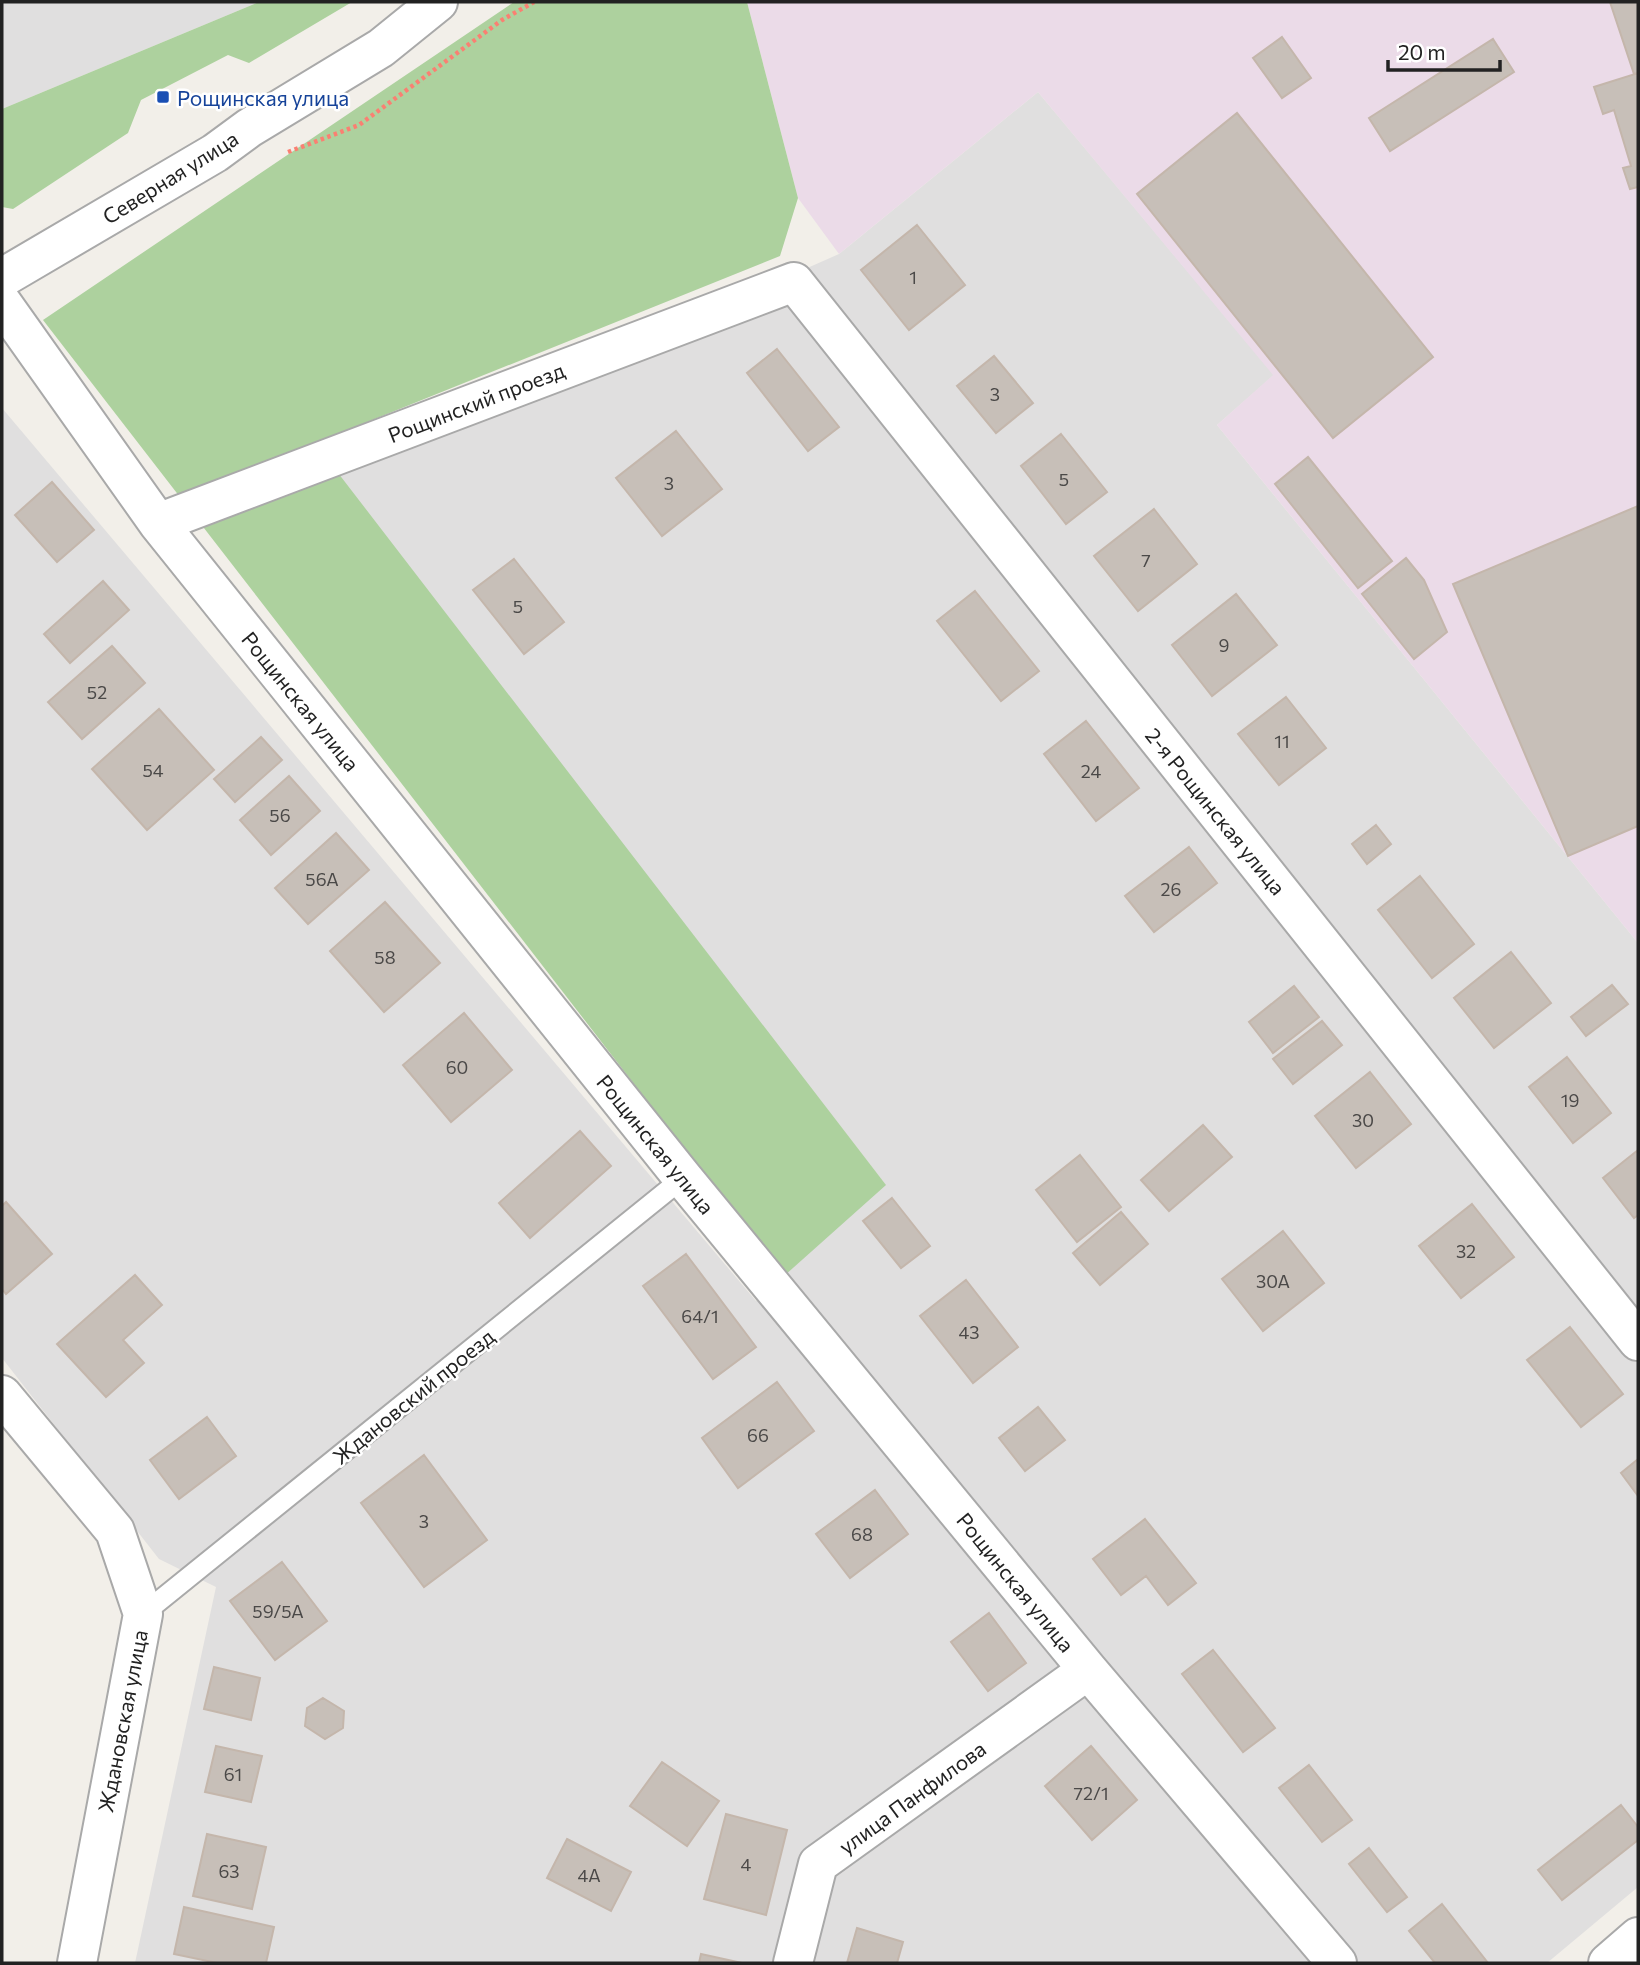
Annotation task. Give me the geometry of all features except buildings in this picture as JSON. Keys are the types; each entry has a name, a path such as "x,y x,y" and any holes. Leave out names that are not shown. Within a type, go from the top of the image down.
{"street":[{"name":"Северная улица","path":"2,278 215,153 249,128 362,61 438,2"},
{"name":"Рощинский проезд","path":"158,523 794,282"},
{"name":"2-я Рощинская улица","path":"794,282 1638,1341"},
{"name":"Рощинская улица","path":"2,303 158,523 682,1178 1088,1670 1337,1963"},
{"name":"Ждановская улица","path":"2,1395 115,1531 143,1614 77,1963"},
{"name":"улица Панфилова","path":"793,1963 818,1864 1088,1670"},
{"path":"1608,1963 1638,1937"}],"lane":[{"name":"Ждановский проезд","path":"143,1614 682,1178"}],"shaded area":[{"path":"2,2 259,2 2,109"},
{"path":"747,2 1638,2 1638,943 1217,425 1273,375 1038,92 839,254 798,198"},
{"path":"1038,92 1274,375 1217,425 1638,943 1638,1887 1547,1963 135,1963 216,1587 159,1559 2,1358 2,408 756,1301 885,1184 338,476 839,254"}],"green space":[{"path":"259,2 352,2 249,63 228,55 141,100 128,133 13,209 2,207 2,109"},
{"path":"514,2 747,2 798,198 780,256 315,443 886,1185 756,1301 781,1274 43,320"}],"place":[{"name":"Рощинская улица","path":"163,97"}]}
